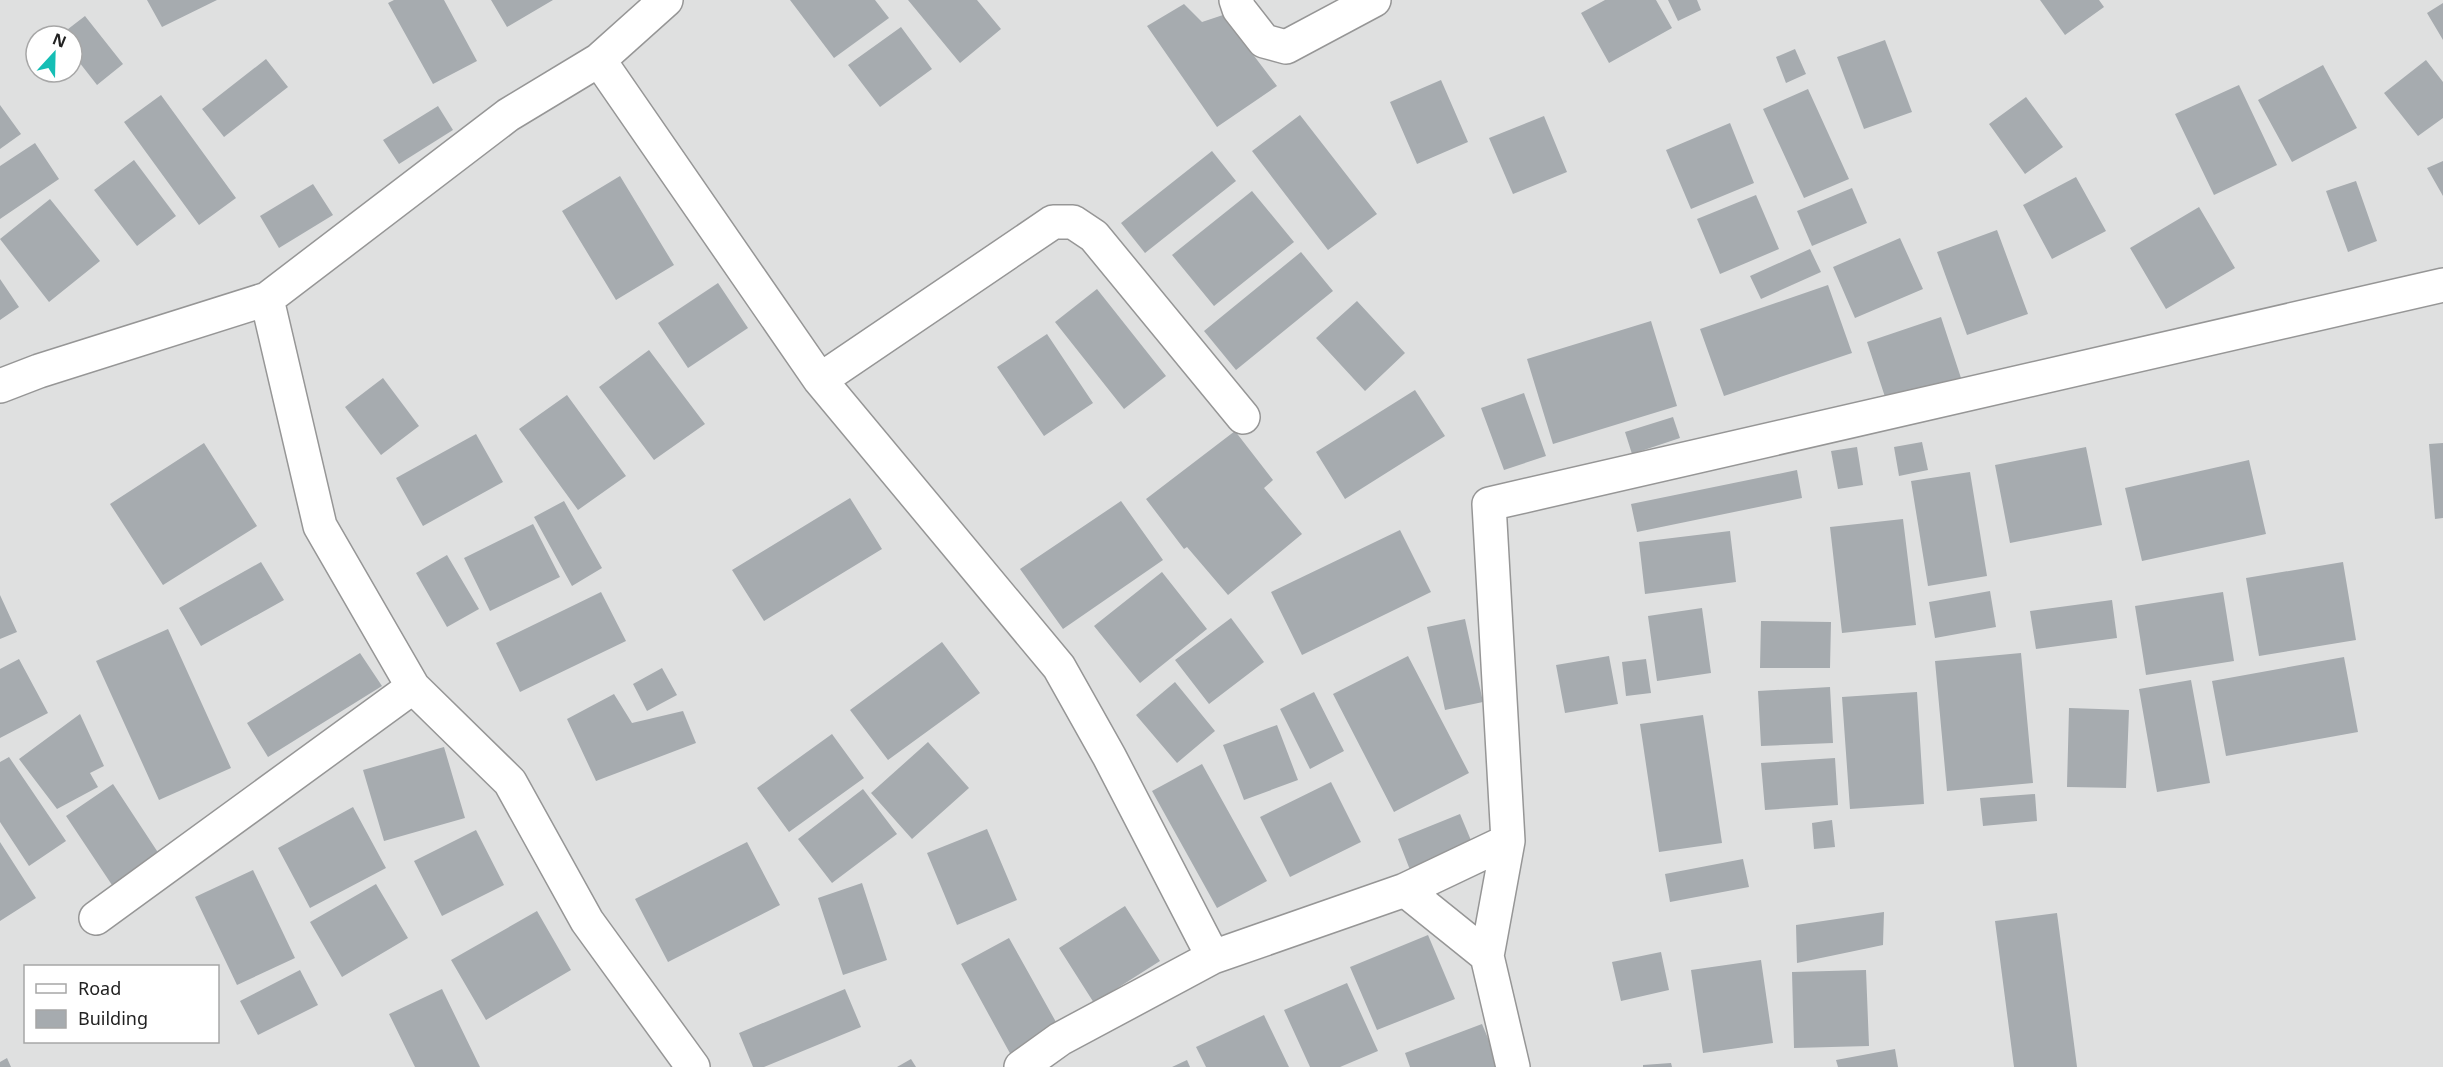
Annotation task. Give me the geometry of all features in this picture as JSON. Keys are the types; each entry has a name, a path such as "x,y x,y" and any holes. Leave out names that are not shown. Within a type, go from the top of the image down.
{"street":[{"path":"0,386 39,371 267,299 508,115 599,60 666,0"},
{"path":"1236,0 1239,9 1264,41 1286,47 1374,0"},
{"path":"599,60 820,380 1059,667 1109,756 1213,957"},
{"path":"820,380 1053,222 1073,222 1094,236 1243,417"},
{"path":"1513,1067 1487,956 1508,841 1489,504 2443,285"},
{"path":"267,299 320,526 413,687 510,782 587,921 689,1066"},
{"path":"96,918 413,687"},
{"path":"1021,1067 1060,1039 1213,957 1405,890 1508,841"},
{"path":"1405,890 1487,956"}],"shaded area":[{"path":"0,0 2443,0 2443,1067 0,1067"}],"building":[{"path":"147,0 217,0 162,27"},
{"path":"394,0 444,0 477,61 433,84 388,3"},
{"path":"491,0 553,0 507,27"},
{"path":"790,0 875,0 889,18 834,58"},
{"path":"908,0 977,0 1001,29 960,63"},
{"path":"1605,0 1656,0 1672,28 1609,63 1581,13"},
{"path":"1668,0 1697,0 1701,10 1678,21"},
{"path":"2040,0 2099,0 2104,7 2065,35"},
{"path":"2443,3 2443,40 2427,13"},
{"path":"1184,4 1202,22 1223,15 1277,86 1217,127 1147,26"},
{"path":"85,16 123,64 97,85 84,68 84,24 75,24"},
{"path":"901,27 932,69 880,107 848,65"},
{"path":"1885,40 1912,112 1864,129 1837,57"},
{"path":"1795,49 1806,74 1786,83 1776,57"},
{"path":"266,59 288,87 224,137 202,109"},
{"path":"2426,60 2443,82 2443,118 2418,136 2384,93"},
{"path":"2323,65 2357,128 2292,162 2258,100"},
{"path":"1441,80 1468,142 1417,164 1390,102"},
{"path":"2239,85 2277,165 2214,195 2175,114"},
{"path":"1808,89 1849,179 1804,198 1763,109"},
{"path":"161,95 236,198 199,225 124,122"},
{"path":"2026,97 2063,147 2025,174 1989,124"},
{"path":"0,105 21,134 0,149"},
{"path":"438,106 453,130 399,164 383,140"},
{"path":"1300,115 1377,214 1328,250 1252,151"},
{"path":"1544,116 1567,172 1513,194 1489,138"},
{"path":"1730,123 1754,183 1691,209 1666,150"},
{"path":"35,143 59,179 0,219 0,166"},
{"path":"1212,151 1236,181 1145,253 1121,223"},
{"path":"134,160 176,216 137,246 94,190"},
{"path":"2443,161 2443,196 2427,168"},
{"path":"620,176 674,265 616,300 562,211"},
{"path":"2076,177 2106,231 2052,259 2023,205"},
{"path":"2356,181 2377,241 2348,252 2326,191"},
{"path":"313,184 333,215 279,248 260,216"},
{"path":"1852,188 1867,223 1812,246 1797,211"},
{"path":"1252,191 1294,242 1214,306 1172,255"},
{"path":"1756,195 1779,249 1720,274 1697,219"},
{"path":"50,199 100,261 49,302 0,239"},
{"path":"2199,207 2235,268 2166,309 2130,248"},
{"path":"1997,230 2028,314 1967,335 1937,252"},
{"path":"1900,238 1923,289 1855,318 1833,267"},
{"path":"1810,249 1821,272 1761,299 1750,276"},
{"path":"1301,252 1333,291 1236,370 1204,331"},
{"path":"0,279 19,307 0,320"},
{"path":"718,283 748,328 688,368 658,323"},
{"path":"1828,285 1852,353 1724,396 1700,329"},
{"path":"1097,289 1166,376 1124,409 1055,322"},
{"path":"1357,301 1405,353 1365,391 1316,338"},
{"path":"1941,317 1961,378 1887,403 1867,342"},
{"path":"1651,321 1677,406 1553,444 1527,359"},
{"path":"1047,334 1093,403 1044,436 997,367"},
{"path":"649,350 705,424 654,460 599,387"},
{"path":"383,378 419,426 381,455 345,407"},
{"path":"1415,390 1445,436 1345,499 1316,452"},
{"path":"1524,393 1546,456 1504,470 1481,408"},
{"path":"567,395 626,476 578,510 519,429"},
{"path":"1673,417 1680,438 1632,454 1625,432"},
{"path":"1235,431 1273,480 1264,488 1302,534 1228,595 1187,547 1184,549 1146,499"},
{"path":"476,434 503,482 423,526 396,478"},
{"path":"1922,442 1928,470 1899,476 1894,447"},
{"path":"204,443 257,526 163,585 110,504"},
{"path":"2443,443 2443,518 2435,519 2429,444"},
{"path":"1857,447 1863,485 1838,489 1831,451"},
{"path":"2086,447 2102,525 2010,543 1995,465"},
{"path":"2249,460 2266,534 2142,561 2125,488"},
{"path":"1797,470 1802,498 1637,532 1631,504"},
{"path":"1970,472 1987,576 1928,586 1911,481"},
{"path":"850,498 882,549 764,621 732,570"},
{"path":"564,501 602,568 572,586 534,517"},
{"path":"1121,501 1163,560 1063,629 1020,569"},
{"path":"1903,519 1916,625 1842,633 1830,527"},
{"path":"533,524 560,577 490,611 464,558"},
{"path":"1400,530 1431,592 1302,655 1271,592"},
{"path":"1730,531 1736,582 1645,594 1639,542"},
{"path":"447,555 479,609 447,627 416,573"},
{"path":"261,562 284,600 201,646 179,608"},
{"path":"2343,562 2356,640 2259,656 2246,578"},
{"path":"1162,572 1207,629 1140,683 1094,626"},
{"path":"1990,591 1996,627 1935,638 1929,602"},
{"path":"601,592 626,641 520,692 496,643"},
{"path":"2223,592 2234,661 2146,675 2135,606"},
{"path":"0,595 17,632 0,639"},
{"path":"2112,600 2117,638 2036,649 2030,611"},
{"path":"1702,608 1711,673 1657,681 1648,616"},
{"path":"1231,618 1264,662 1209,704 1175,660"},
{"path":"1465,619 1483,702 1445,710 1427,627"},
{"path":"1761,621 1831,622 1830,668 1760,668"},
{"path":"168,629 231,768 159,800 96,661"},
{"path":"942,642 980,693 888,760 850,710"},
{"path":"360,653 382,686 268,757 247,723"},
{"path":"2021,653 2033,783 1947,791 1935,661"},
{"path":"1408,656 1469,773 1394,812 1333,694"},
{"path":"1609,656 1618,704 1565,713 1556,665"},
{"path":"2344,657 2358,732 2226,756 2212,681"},
{"path":"19,659 48,713 0,738 0,669"},
{"path":"1646,659 1651,693 1626,696 1622,662"},
{"path":"662,668 677,695 647,711 633,684"},
{"path":"2191,680 2210,783 2157,792 2139,689"},
{"path":"1175,682 1215,731 1177,763 1136,715"},
{"path":"1830,687 1833,743 1761,746 1758,691"},
{"path":"1314,692 1344,751 1310,769 1280,709"},
{"path":"1917,692 1924,804 1850,809 1842,697"},
{"path":"614,694 632,723 683,711 696,743 596,781 567,719"},
{"path":"2069,708 2129,710 2126,788 2067,787"},
{"path":"80,714 104,766 90,773 98,787 57,809 19,759"},
{"path":"1703,715 1722,843 1659,852 1640,724"},
{"path":"1277,725 1298,780 1244,800 1223,745"},
{"path":"832,734 864,778 789,832 757,788"},
{"path":"928,742 969,788 912,839 871,793"},
{"path":"444,747 465,818 384,841 363,770"},
{"path":"9,757 66,841 29,866 0,822 0,762"},
{"path":"1835,758 1838,805 1765,810 1761,763"},
{"path":"1202,764 1267,881 1217,908 1152,791"},
{"path":"1331,782 1361,842 1290,877 1260,817"},
{"path":"113,784 159,854 112,885 66,816"},
{"path":"863,789 897,834 832,883 798,839"},
{"path":"2035,794 2037,821 1983,826 1980,798"},
{"path":"353,807 386,868 310,908 278,848"},
{"path":"1460,814 1475,850 1412,875 1398,839"},
{"path":"1832,820 1835,847 1814,849 1812,823"},
{"path":"987,829 1017,900 957,925 927,853"},
{"path":"476,830 504,885 442,916 414,861"},
{"path":"0,842 36,898 0,921"},
{"path":"747,842 780,905 668,962 635,899"},
{"path":"1743,859 1749,887 1670,902 1665,874"},
{"path":"253,870 295,958 237,985 195,897"},
{"path":"862,883 887,960 843,975 818,898"},
{"path":"376,884 408,938 342,977 310,922"},
{"path":"1125,906 1160,961 1094,1003 1059,948"},
{"path":"537,911 571,970 486,1020 451,960"},
{"path":"1884,912 1883,945 1797,963 1796,925"},
{"path":"2057,913 2077,1067 2014,1067 1995,921"},
{"path":"1428,935 1455,999 1377,1030 1350,967"},
{"path":"1009,938 1061,1031 1012,1057 961,964"},
{"path":"1661,952 1669,990 1621,1001 1612,962"},
{"path":"1761,960 1773,1043 1703,1053 1691,970"},
{"path":"300,970 318,1005 258,1035 240,1001"},
{"path":"1866,970 1869,1046 1794,1048 1792,972"},
{"path":"1347,983 1378,1051 1340,1067 1310,1067 1284,1010"},
{"path":"442,989 480,1067 415,1067 389,1014"},
{"path":"845,989 861,1027 764,1067 753,1067 739,1033"},
{"path":"1264,1015 1289,1067 1206,1067 1196,1047"},
{"path":"1482,1024 1500,1067 1410,1067 1405,1053"},
{"path":"1895,1049 1898,1067 1838,1067 1836,1060"},
{"path":"7,1058 11,1067 0,1067 0,1062"},
{"path":"911,1059 916,1067 897,1067"},
{"path":"1187,1060 1190,1067 1172,1067"},
{"path":"1671,1063 1672,1067 1643,1067 1643,1065"}]}
